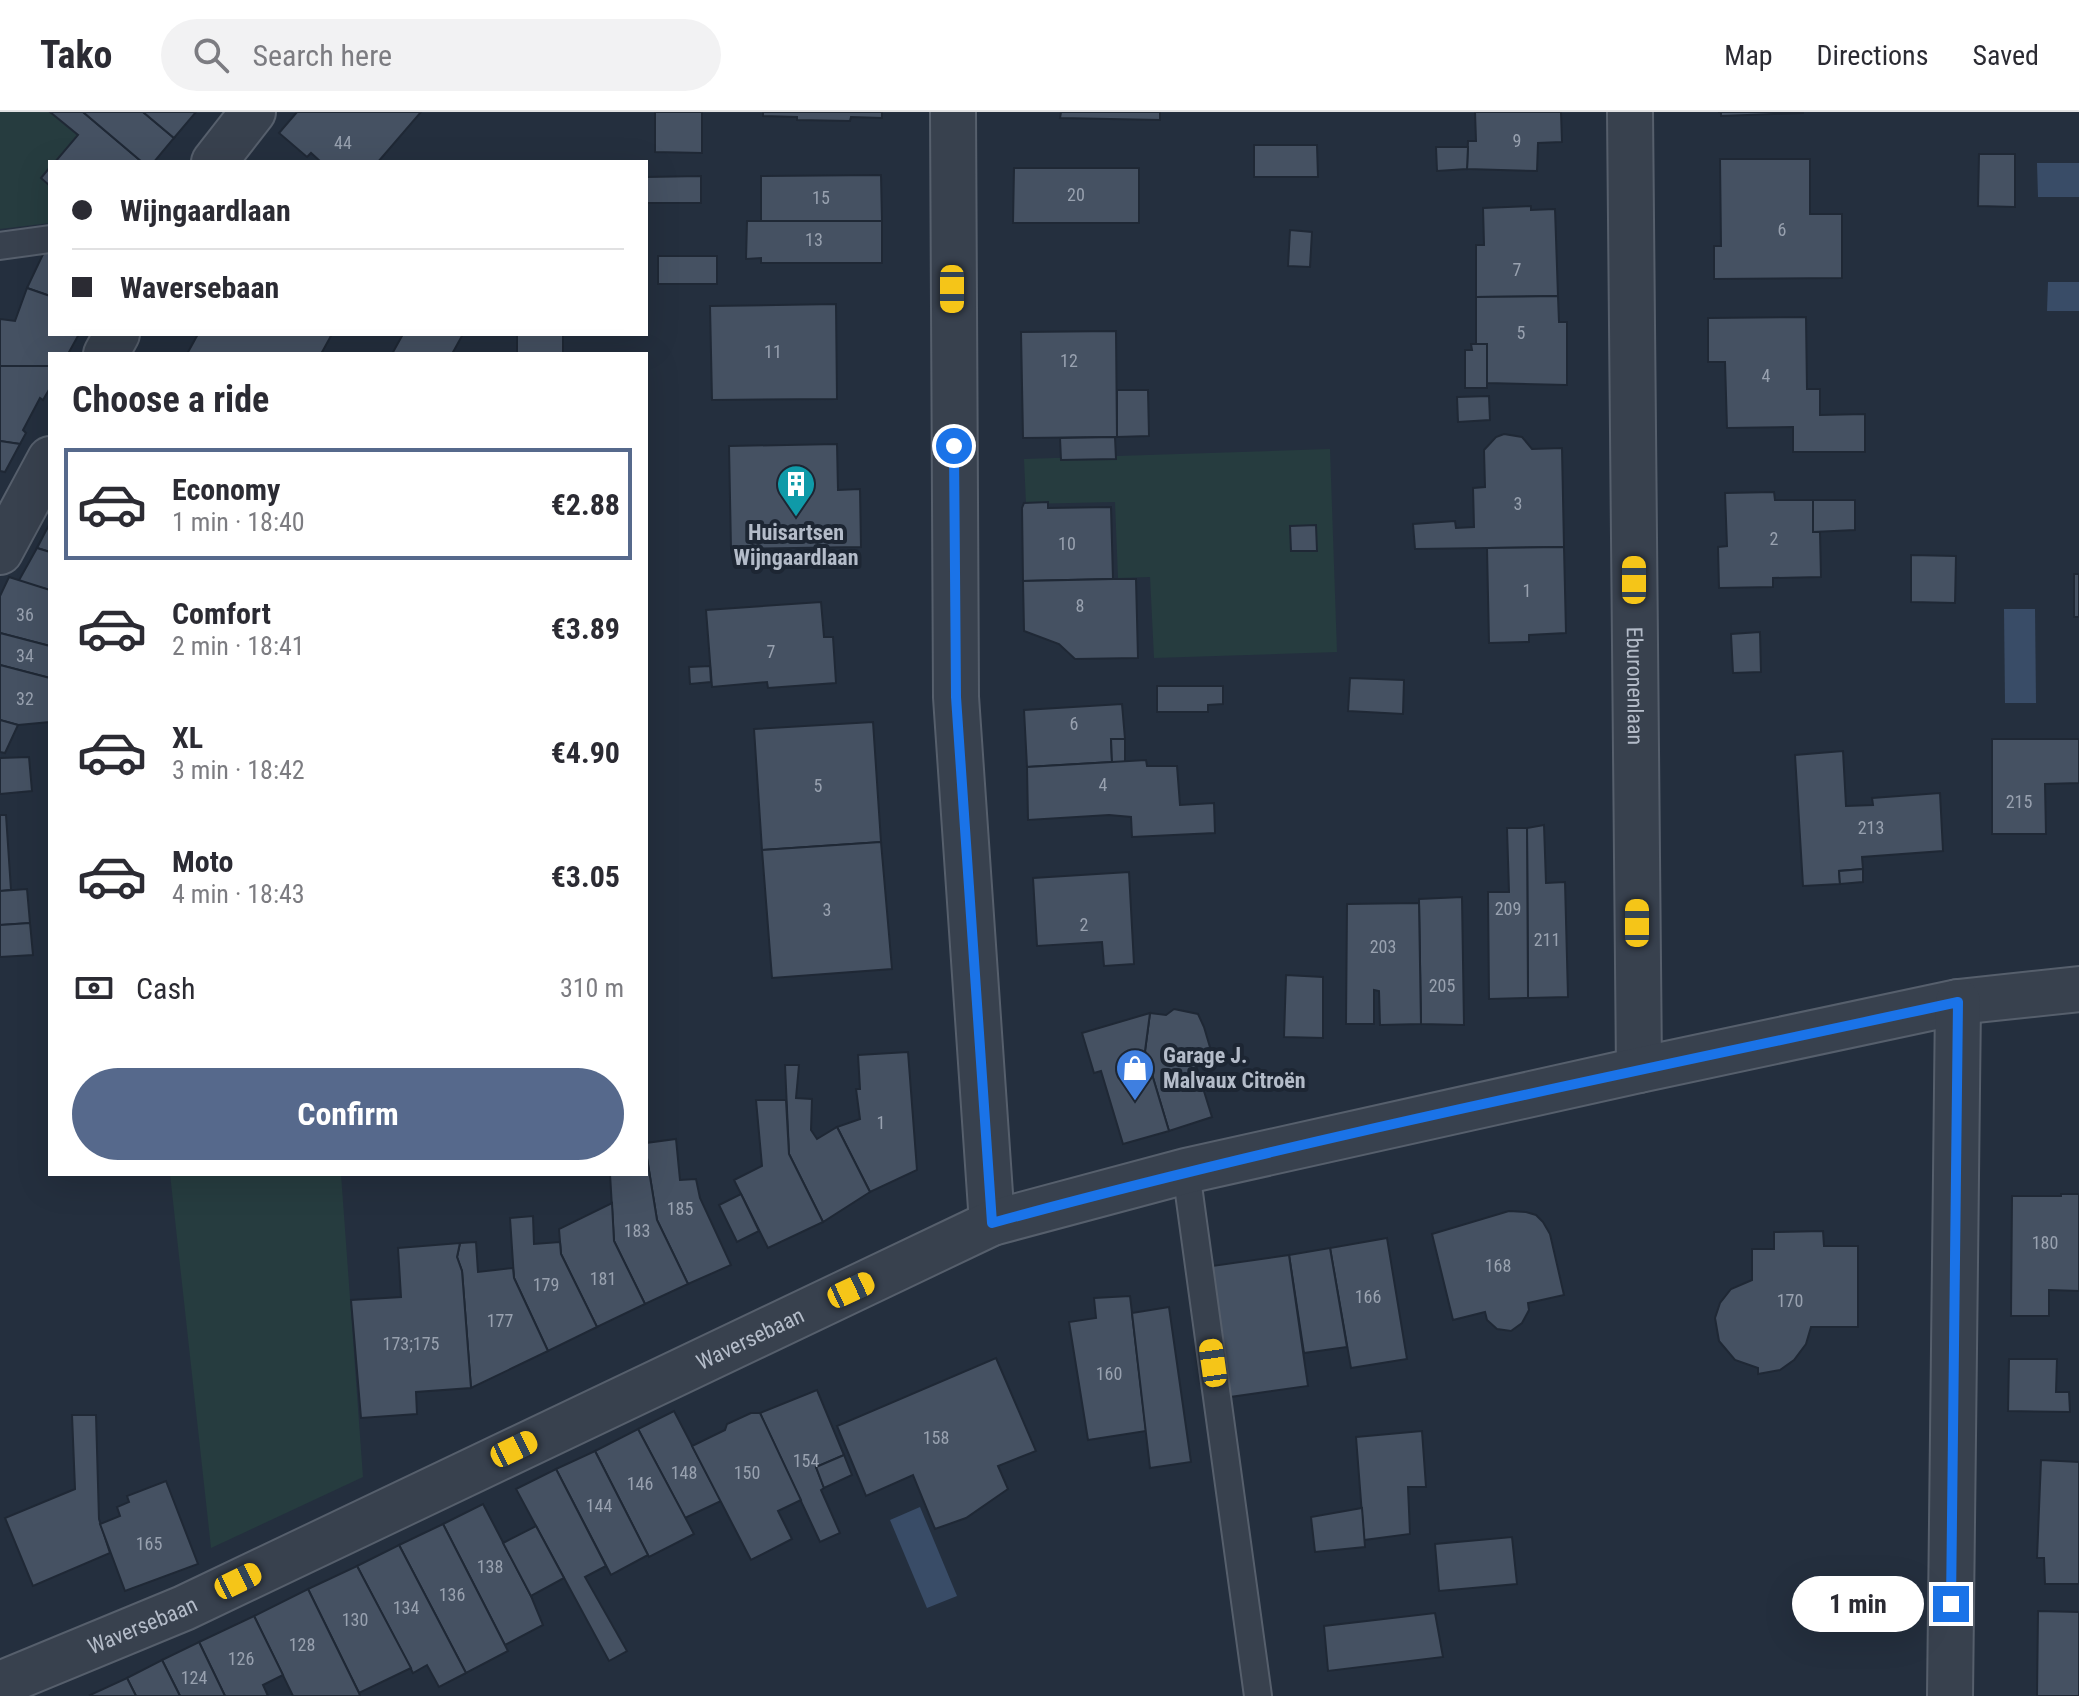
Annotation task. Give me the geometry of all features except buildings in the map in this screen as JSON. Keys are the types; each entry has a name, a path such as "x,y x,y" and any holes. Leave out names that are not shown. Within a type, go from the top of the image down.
{"street":[{"path":"216,160 253,112"},
{"path":"953,112 956,697 992,1223"},
{"name":"Eburonenlaan","path":"1630,112 1639,1070"},
{"path":"0,552 48,463"},
{"name":"Waversebaan","path":"0,1684 184,1608 992,1223 1186,1171 1639,1070 1958,1002 2079,989"},
{"path":"1950,1696 1958,1002"}],"lane":[{"path":"0,246 48,239"},
{"path":"1186,1171 1258,1696"}],"green space":[{"path":"0,112 50,112 78,135 57,160 48,160 48,169 41,178 48,184 48,223 0,229"},
{"path":"1330,449 1337,652 1154,658 1150,577 1118,578 1115,502 1026,504 1024,459"},
{"path":"170,1176 341,1176 363,1477 211,1548"}],"water":[{"path":"2037,163 2079,163 2079,197 2038,197"},
{"path":"2048,282 2079,282 2079,311 2047,311"},
{"path":"2004,609 2035,609 2036,703 2005,703"},
{"path":"920,1507 957,1596 927,1608 890,1520"}],"place":[{"name":"Huisartsen Wijngaardlaan","path":"796,518"},
{"name":"Garage J. Malvaux Citroën","path":"1135,1102"}],"route":[{"path":"954,446 956,697 992,1223 1186,1171 1958,1002 1951,1604"}]}
